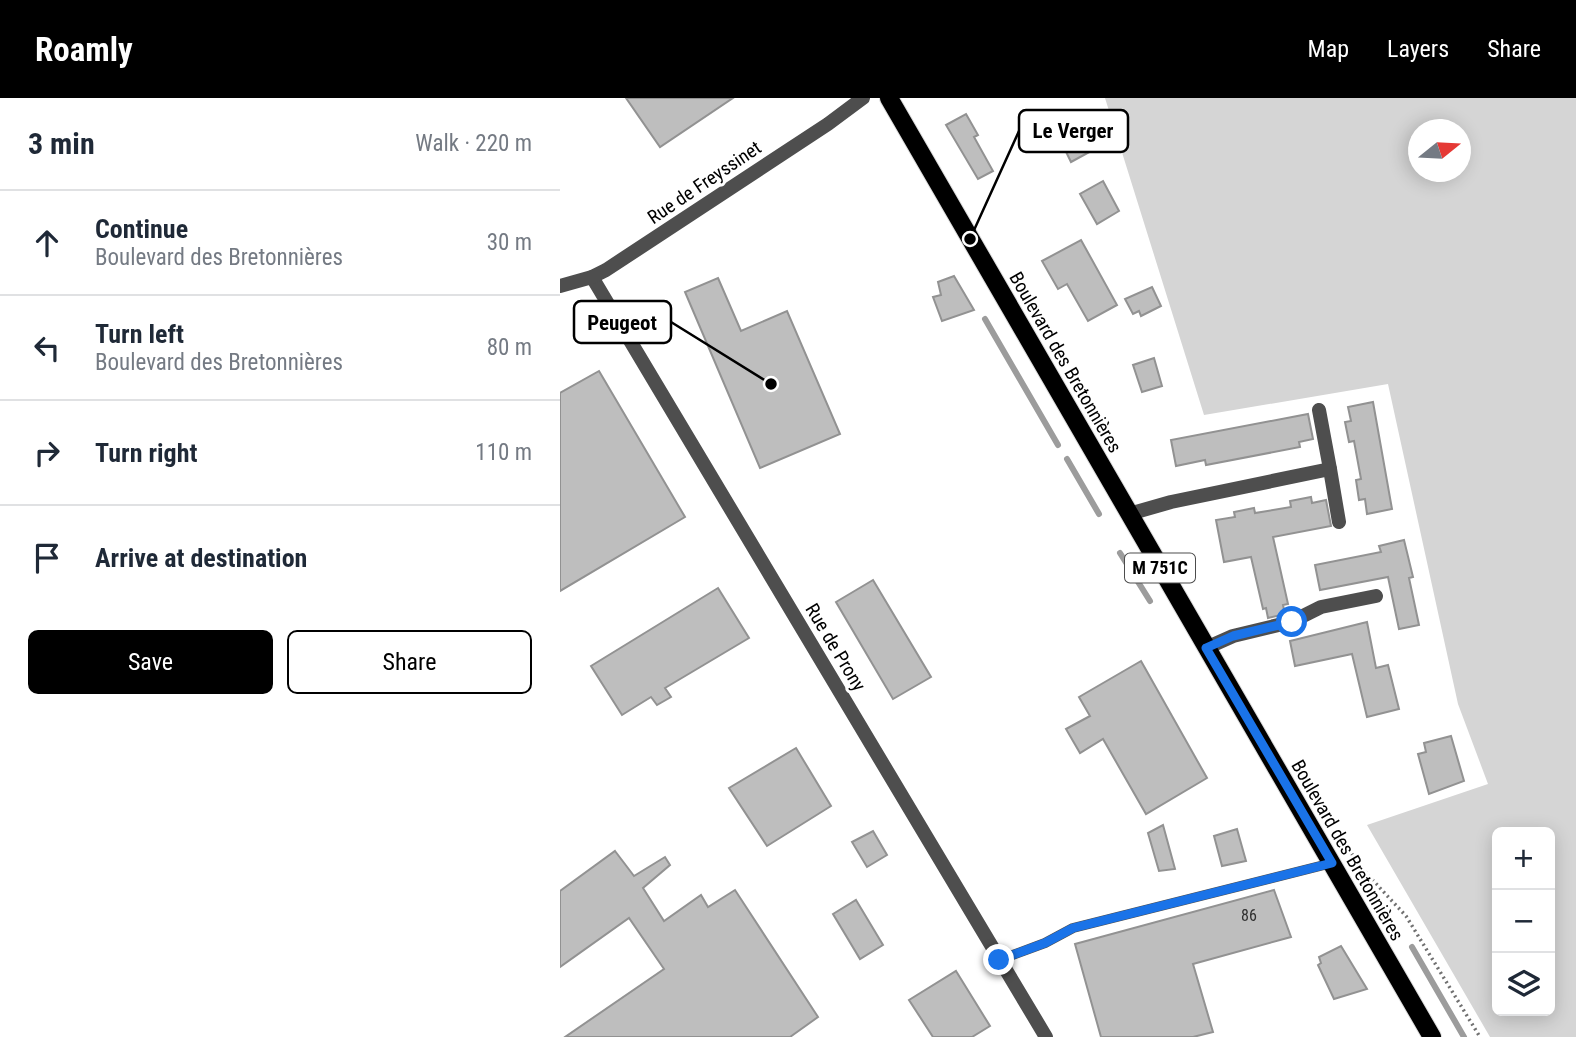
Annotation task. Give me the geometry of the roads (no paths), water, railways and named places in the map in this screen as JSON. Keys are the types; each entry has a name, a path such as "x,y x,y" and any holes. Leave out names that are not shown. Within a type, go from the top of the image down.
{"main road":[{"name":"Boulevard des Bretonnières","path":"888,98 1433,1037"}],"street":[{"name":"Rue de Freyssinet","path":"560,286 592,277 828,124 863,98"},
{"name":"Rue de Prony","path":"592,277 1046,1037"},
{"path":"1319,410 1339,522"},
{"path":"1129,514 1171,502 1329,469"},
{"path":"1206,648 1233,636 1292,622 1321,607 1376,596"}],"lane":[{"path":"999,960 1045,943 1073,928 1332,863"}],"waterway":[{"path":"985,319 1058,445"},
{"path":"1067,459 1099,514"},
{"path":"1120,553 1150,601"},
{"path":"1412,947 1464,1037"}],"place":[{"name":"Le Verger","path":"970,239"},
{"name":"Peugeot","path":"771,384"}]}
